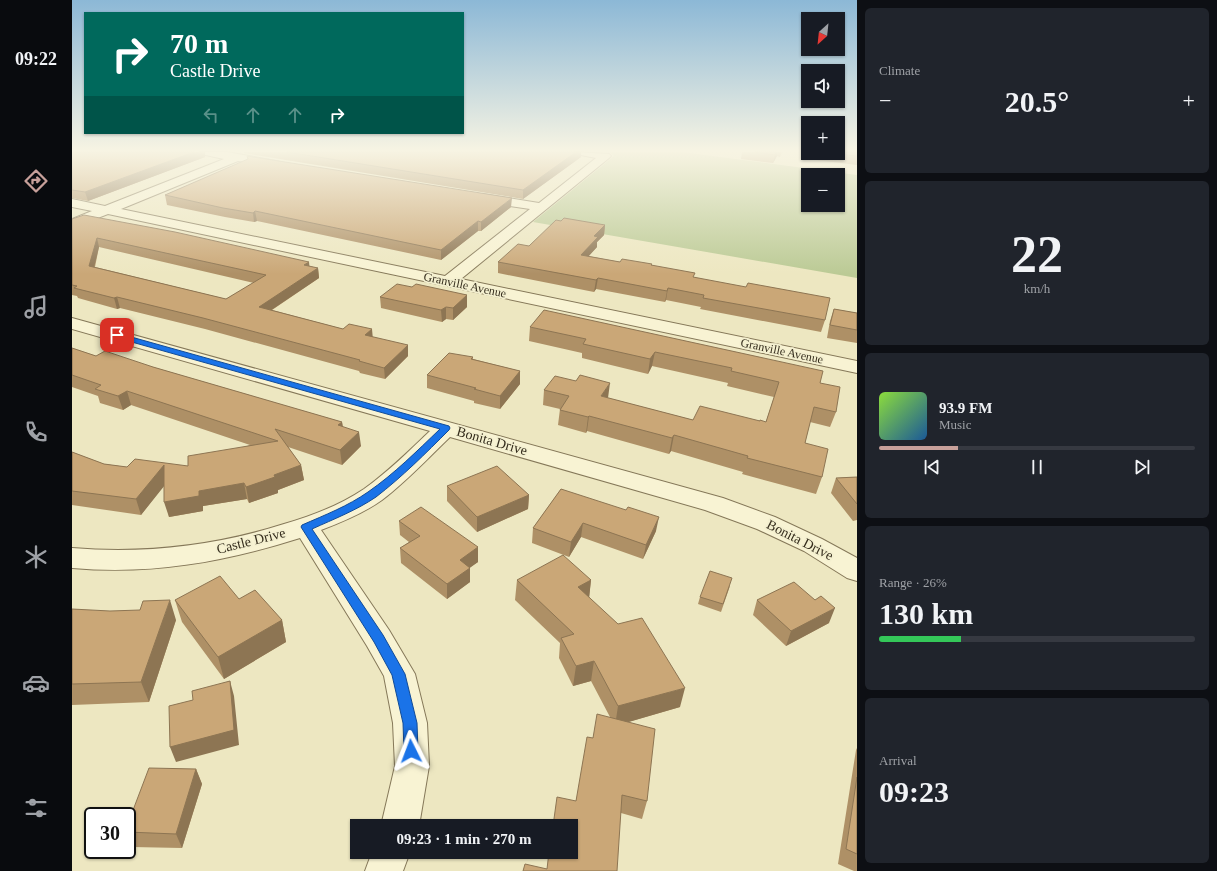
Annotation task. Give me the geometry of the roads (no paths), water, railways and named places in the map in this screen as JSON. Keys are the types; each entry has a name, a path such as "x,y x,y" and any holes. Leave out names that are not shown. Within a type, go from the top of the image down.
{"street":[{"path":"72,224 150,193"},
{"path":"448,281 559,193"},
{"path":"470,196 540,208"},
{"name":"Granville Avenue","path":"72,203 857,367"},
{"name":"Bonita Drive","path":"72,323 714,504 766,523 813,545 857,571"},
{"name":"Castle Drive","path":"72,558 94,561 169,559 249,544 306,527 344,510 372,495 413,460 446,428"},
{"path":"306,527 378,638 399,674 410,723 412,766 401,819"},
{"path":"384,871 388,859"}]}
